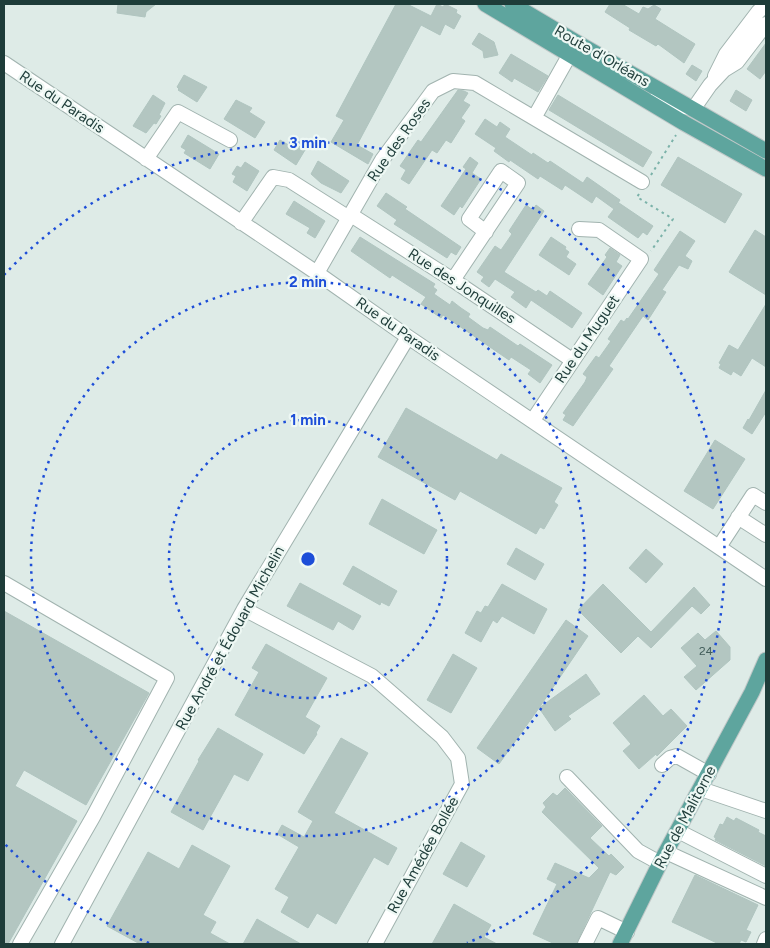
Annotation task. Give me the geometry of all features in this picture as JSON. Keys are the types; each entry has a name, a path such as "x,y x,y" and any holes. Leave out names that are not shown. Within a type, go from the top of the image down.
{"main road":[{"name":"Route d'Orléans","path":"485,4 634,94 766,169"},
{"name":"Route d'Orléans","path":"512,4 766,150"},
{"name":"Rue de Malitorne","path":"752,692 766,660"},
{"name":"Rue de Malitorne","path":"624,938 663,858 766,669"}],"street":[{"path":"694,108 710,85 726,54 766,4"},
{"path":"710,85 724,70 737,62 766,24"},
{"path":"534,118 570,54"},
{"name":"Rue du Paradis","path":"4,63 317,273 408,337 766,579"},
{"name":"Rue des Roses","path":"317,273 382,160 433,91 453,82 475,83 644,184"},
{"name":"Route d'Orléans","path":"634,94 671,106 694,108"},
{"path":"146,159 178,112 230,140"},
{"name":"Rue des Jonquilles","path":"241,223 274,177 289,180 453,280 572,360"},
{"path":"579,229 599,230 642,259"},
{"path":"453,280 486,232"},
{"name":"Rue du Muguet","path":"533,420 642,259"},
{"name":"Rue André et Édouard Michelin","path":"62,944 244,609 408,337"},
{"path":"719,547 753,495 766,503"},
{"path":"738,517 766,535"},
{"path":"4,582 167,678 93,817 20,944"},
{"name":"Rue Amédée Bollée","path":"244,609 372,676 442,738 458,758 462,784 375,944"},
{"path":"662,765 670,758 677,756 709,774"},
{"path":"567,777 638,851 663,858 766,898"},
{"path":"700,789 766,811"},
{"path":"678,831 766,876"},
{"path":"585,944 598,918 624,938"},
{"path":"764,944 766,939"}],"path":[{"path":"642,259 648,255 673,219 637,197 684,123"}],"building":[{"path":"118,4 156,4 146,12 145,17 117,13"},
{"path":"396,4 407,4 431,16 437,4 443,7 445,4 457,10 456,13 461,16 454,29 445,24 440,35 421,25 357,145 373,154 368,164 331,142 344,120 336,116"},
{"path":"610,4 622,4 639,14 643,7 648,9 654,5 661,9 655,19 695,44 684,63 658,44 656,46 629,30 630,28 605,12"},
{"path":"479,33 494,42 498,55 484,58 483,51 472,44"},
{"path":"766,43 766,71 760,79 747,69"},
{"path":"511,54 548,76 538,92 514,78 512,82 499,73"},
{"path":"692,65 702,71 696,81 686,74"},
{"path":"184,75 207,87 197,102 178,90 177,87"},
{"path":"458,90 468,93 463,101 470,105 461,118 465,121 451,143 446,140 437,153 432,150 409,184 401,179 406,170 400,166 418,140 421,142"},
{"path":"736,90 752,100 746,111 730,101"},
{"path":"153,95 165,103 156,124 154,123 146,133 133,126"},
{"path":"558,95 652,152 643,167 549,110"},
{"path":"236,100 252,108 249,112 265,122 255,138 224,119"},
{"path":"485,119 497,127 500,122 510,129 505,137 532,155 533,153 548,163 550,161 583,183 587,177 620,200 617,205 619,203 653,226 647,235 643,232 638,238 608,217 614,209 596,196 592,203 565,185 562,190 540,176 538,179 510,160 509,162 494,151 496,148 475,134"},
{"path":"188,135 219,154 210,169 184,153 186,150 181,147"},
{"path":"280,140 292,147 294,143 305,150 296,165 274,150"},
{"path":"470,157 478,163 472,173 481,179 462,208 460,206 454,215 441,206 466,169 463,167"},
{"path":"678,157 742,194 725,223 661,185"},
{"path":"318,161 349,181 341,193 321,183 311,174"},
{"path":"245,162 259,171 247,191 233,182 236,176 232,174 237,166 241,168"},
{"path":"386,193 407,207 405,209 461,247 456,255 451,252 447,258 394,224 397,220 377,206"},
{"path":"294,201 325,221 315,238 307,233 310,228 286,214"},
{"path":"526,205 533,210 536,205 544,211 504,272 536,292 538,290 547,296 550,291 582,313 572,328 531,300 526,308 511,297 515,292 495,279 489,287 481,281 484,277 477,272 495,246 501,250 512,234 509,231"},
{"path":"755,230 766,237 766,295 729,272"},
{"path":"680,231 695,241 685,256 692,261 688,269 679,265 662,290 666,292 648,320 643,316 609,366 613,369 573,426 563,420 566,415 563,413 585,382 587,377 583,374 596,356 599,358 611,341 608,339 621,320 624,322 628,319 659,274 654,270"},
{"path":"360,237 435,284 433,287 437,290 434,294 450,305 452,301 470,314 468,317 483,328 488,330 490,327 518,346 520,344 552,365 540,383 528,374 531,370 511,357 509,360 443,315 441,318 421,304 426,297 392,275 390,278 351,251"},
{"path":"551,237 566,247 565,249 569,252 566,257 576,264 569,275 539,255"},
{"path":"610,248 620,255 616,262 622,266 603,295 588,284 607,257 605,255"},
{"path":"766,304 766,367 752,358 741,376 733,371 731,375 719,368 721,364 719,363 729,345 738,350"},
{"path":"766,390 766,412 752,434 743,428"},
{"path":"406,408 497,460 501,454 562,488 554,502 558,505 544,529 540,527 536,534 460,491 455,500 378,457"},
{"path":"715,440 745,459 713,509 684,491"},
{"path":"382,499 437,530 424,554 369,524"},
{"path":"516,548 544,564 535,580 507,564"},
{"path":"646,549 663,564 646,583 629,568"},
{"path":"353,566 397,591 389,606 381,602 380,605 343,584"},
{"path":"300,583 361,616 353,630 338,621 333,630 287,606"},
{"path":"502,584 547,609 534,634 502,616 497,623 493,620 481,642 465,633 477,611 481,613 485,606 488,607"},
{"path":"603,584 651,632 694,587 710,605 701,614 692,606 651,648 638,636 621,653 578,610"},
{"path":"4,611 149,693 86,805 24,770 15,786 77,821 8,944 4,944"},
{"path":"566,620 588,636 499,764 477,748"},
{"path":"716,631 730,647 730,660 696,690 684,677 697,666 681,648 698,633 705,640"},
{"path":"266,644 327,678 305,717 320,726 304,754 235,715 259,672 252,668"},
{"path":"453,654 477,668 451,713 427,700"},
{"path":"586,674 600,694 568,716 571,719 555,731 539,708"},
{"path":"644,695 663,716 671,709 687,726 657,756 656,754 639,769 623,751 631,744 613,723"},
{"path":"218,728 263,754 248,781 234,774 203,830 171,812 198,760"},
{"path":"341,738 368,753 334,813 397,848 388,865 374,857 336,924 317,913 308,928 281,912 289,897 275,889 299,847 277,834 282,825 304,837 313,821 298,812"},
{"path":"565,788 602,826 590,838 624,867 616,875 610,872 576,944 555,944 533,934 557,884 547,879 555,863 589,878 599,868 542,812 546,807 543,803 553,793 557,796"},
{"path":"727,817 734,821 736,818 759,830 758,832 766,836 766,866 715,840 716,838 714,837 720,824 723,825"},
{"path":"461,842 485,856 467,887 443,874"},
{"path":"192,845 230,866 203,915 216,922 210,933 230,944 140,944 107,926 148,852 179,869"},
{"path":"695,875 758,905 746,930 751,932 746,942 741,940 739,944 719,944 672,922"},
{"path":"454,904 491,925 484,937 497,944 432,944"},
{"path":"257,919 276,930 301,944 243,944"}]}
